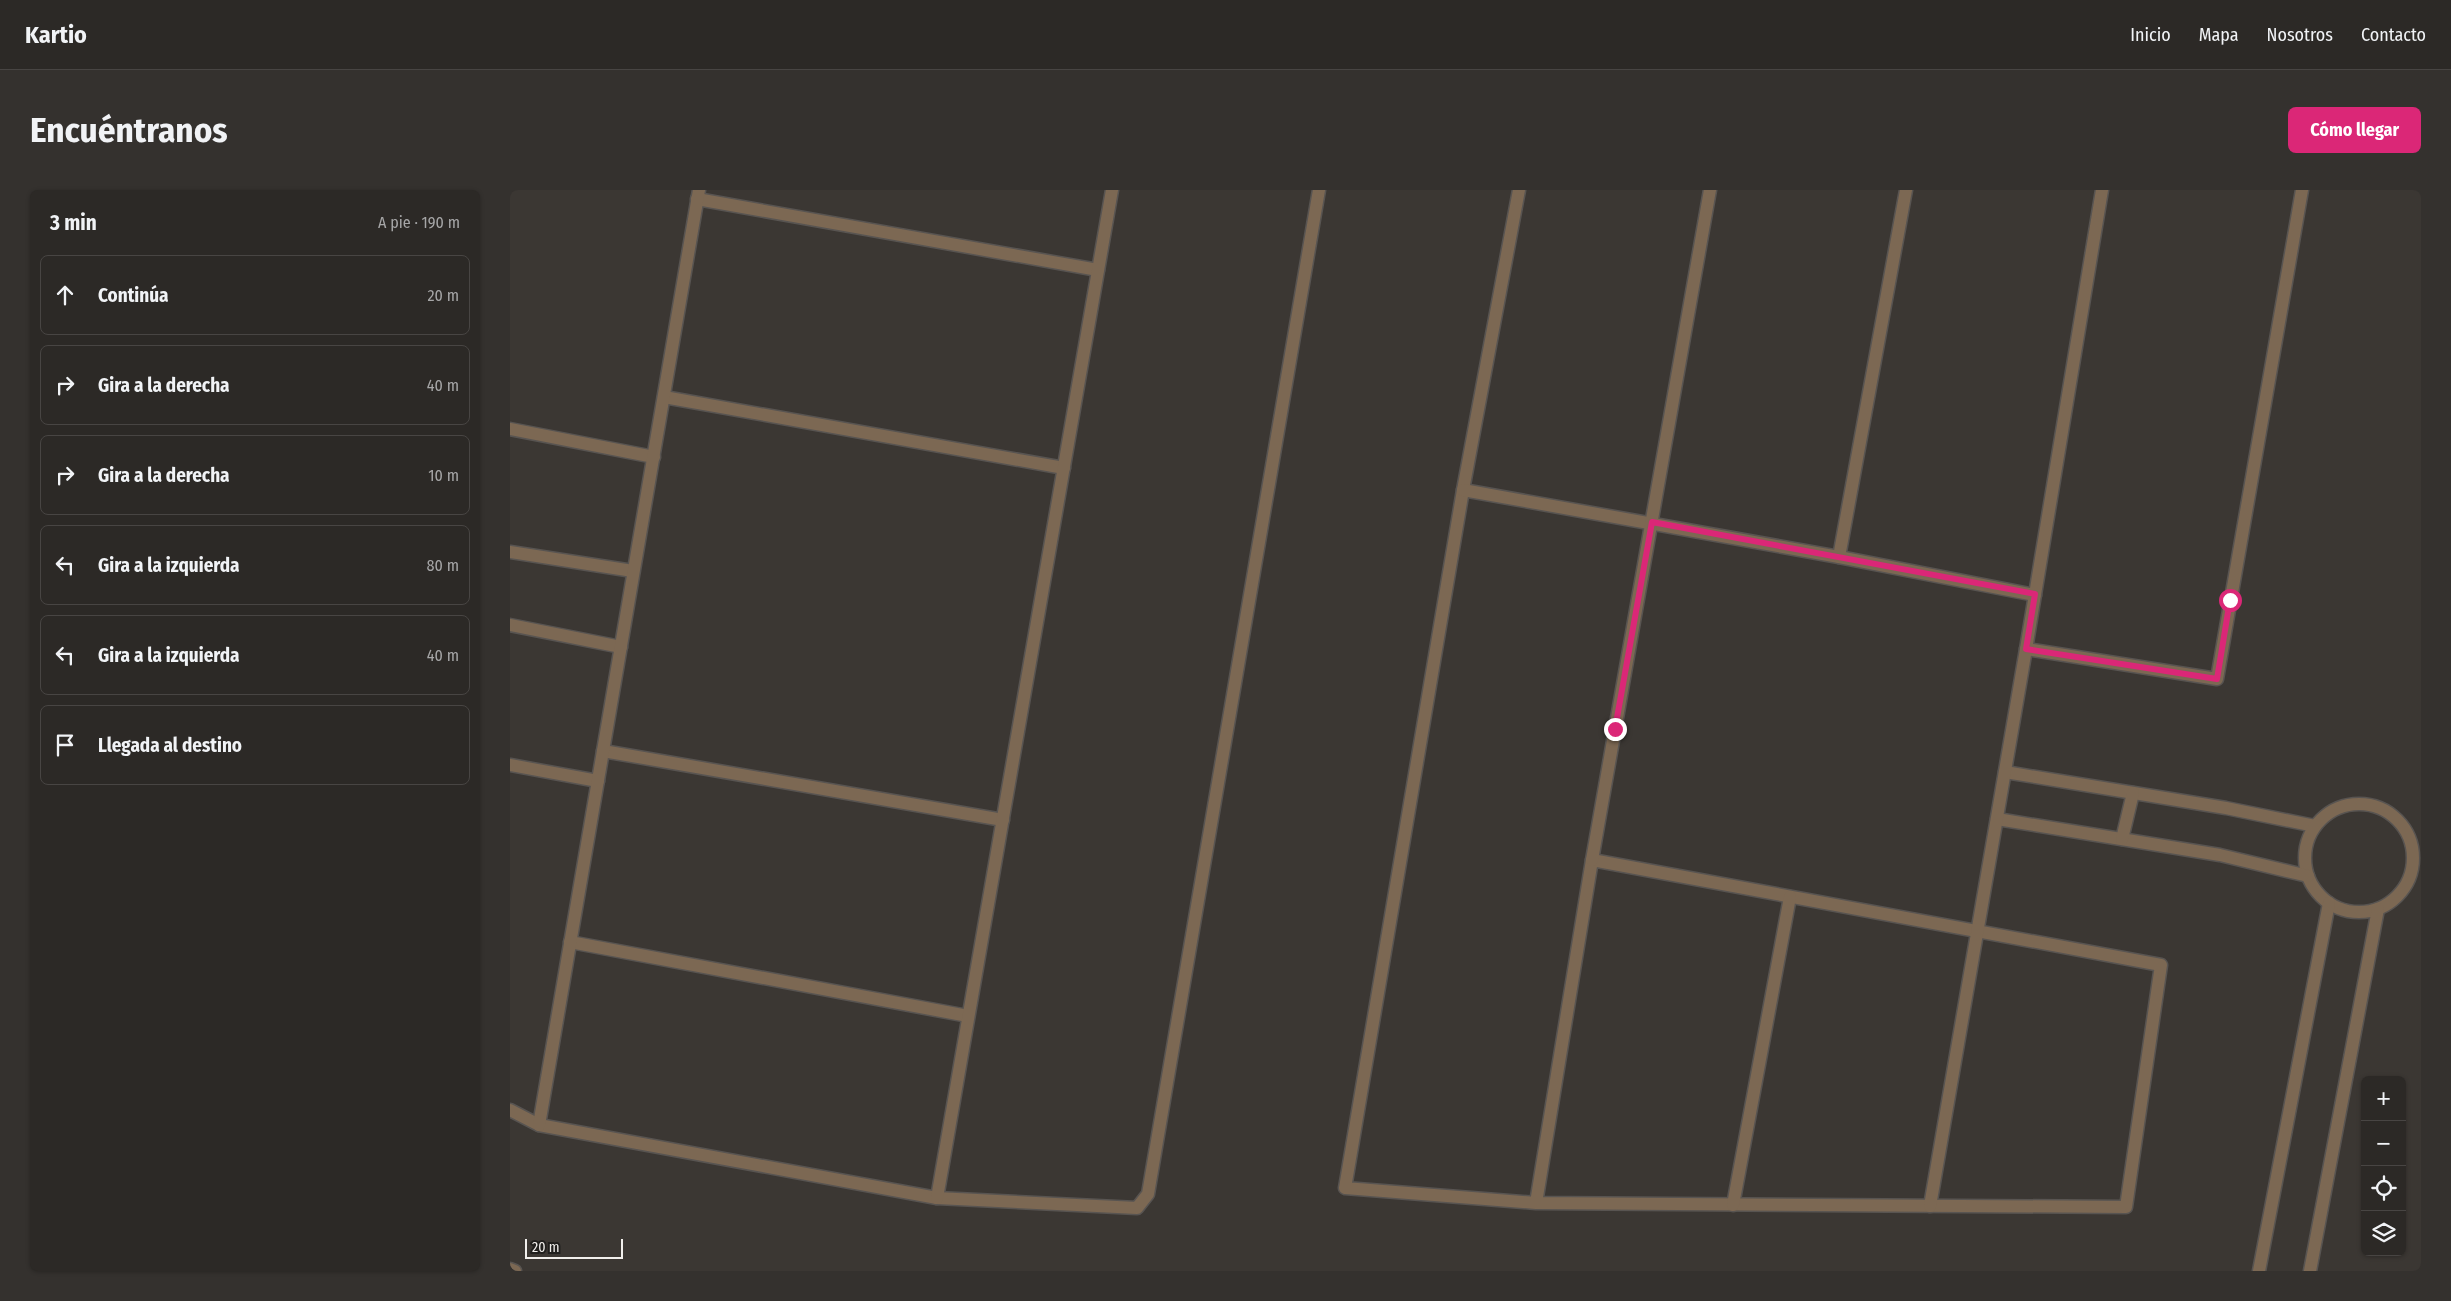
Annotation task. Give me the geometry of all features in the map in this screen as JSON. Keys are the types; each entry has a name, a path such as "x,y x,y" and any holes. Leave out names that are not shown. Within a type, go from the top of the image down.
{"street":[{"path":"937,1198 1112,190"},
{"path":"510,1110 539,1125 937,1198 1137,1208 1148,1194 1319,190"},
{"path":"1519,190 1463,490 1344,1188 1536,1203 2126,1208 2161,965 1592,860"},
{"path":"1536,1203 1592,860 1710,190"},
{"path":"1839,557 1906,190"},
{"path":"1930,1206 2026,649 2102,190"},
{"path":"2026,649 2217,679 2302,190"},
{"path":"539,1125 698,195 1098,270"},
{"path":"664,397 1064,468"},
{"path":"510,429 654,457"},
{"path":"1463,490 1652,522 2035,594"},
{"path":"510,552 633,572"},
{"path":"510,625 621,647"},
{"path":"603,751 1002,820"},
{"path":"510,765 598,781"},
{"path":"2005,772 2226,808 2315,826"},
{"path":"2122,839 2133,793"},
{"path":"2362,804 2380,808 2395,818 2407,832 2412,846 2416,877 2392,901 2378,909 2361,912 2344,910 2329,903 2316,891 2308,876 2305,859 2308,842 2315,826 2328,813 2345,805 2362,804"},
{"path":"1997,819 2220,855 2308,876"},
{"path":"2407,832 2421,832"},
{"path":"1733,1205 1790,897"},
{"path":"2258,1271 2329,903"},
{"path":"2312,1268 2378,909"},
{"path":"570,942 968,1016"},
{"path":"510,1269 515,1271"}],"route":[{"path":"1615,729 1652,522 2035,594 2026,649 2217,679 2230,600"}]}
